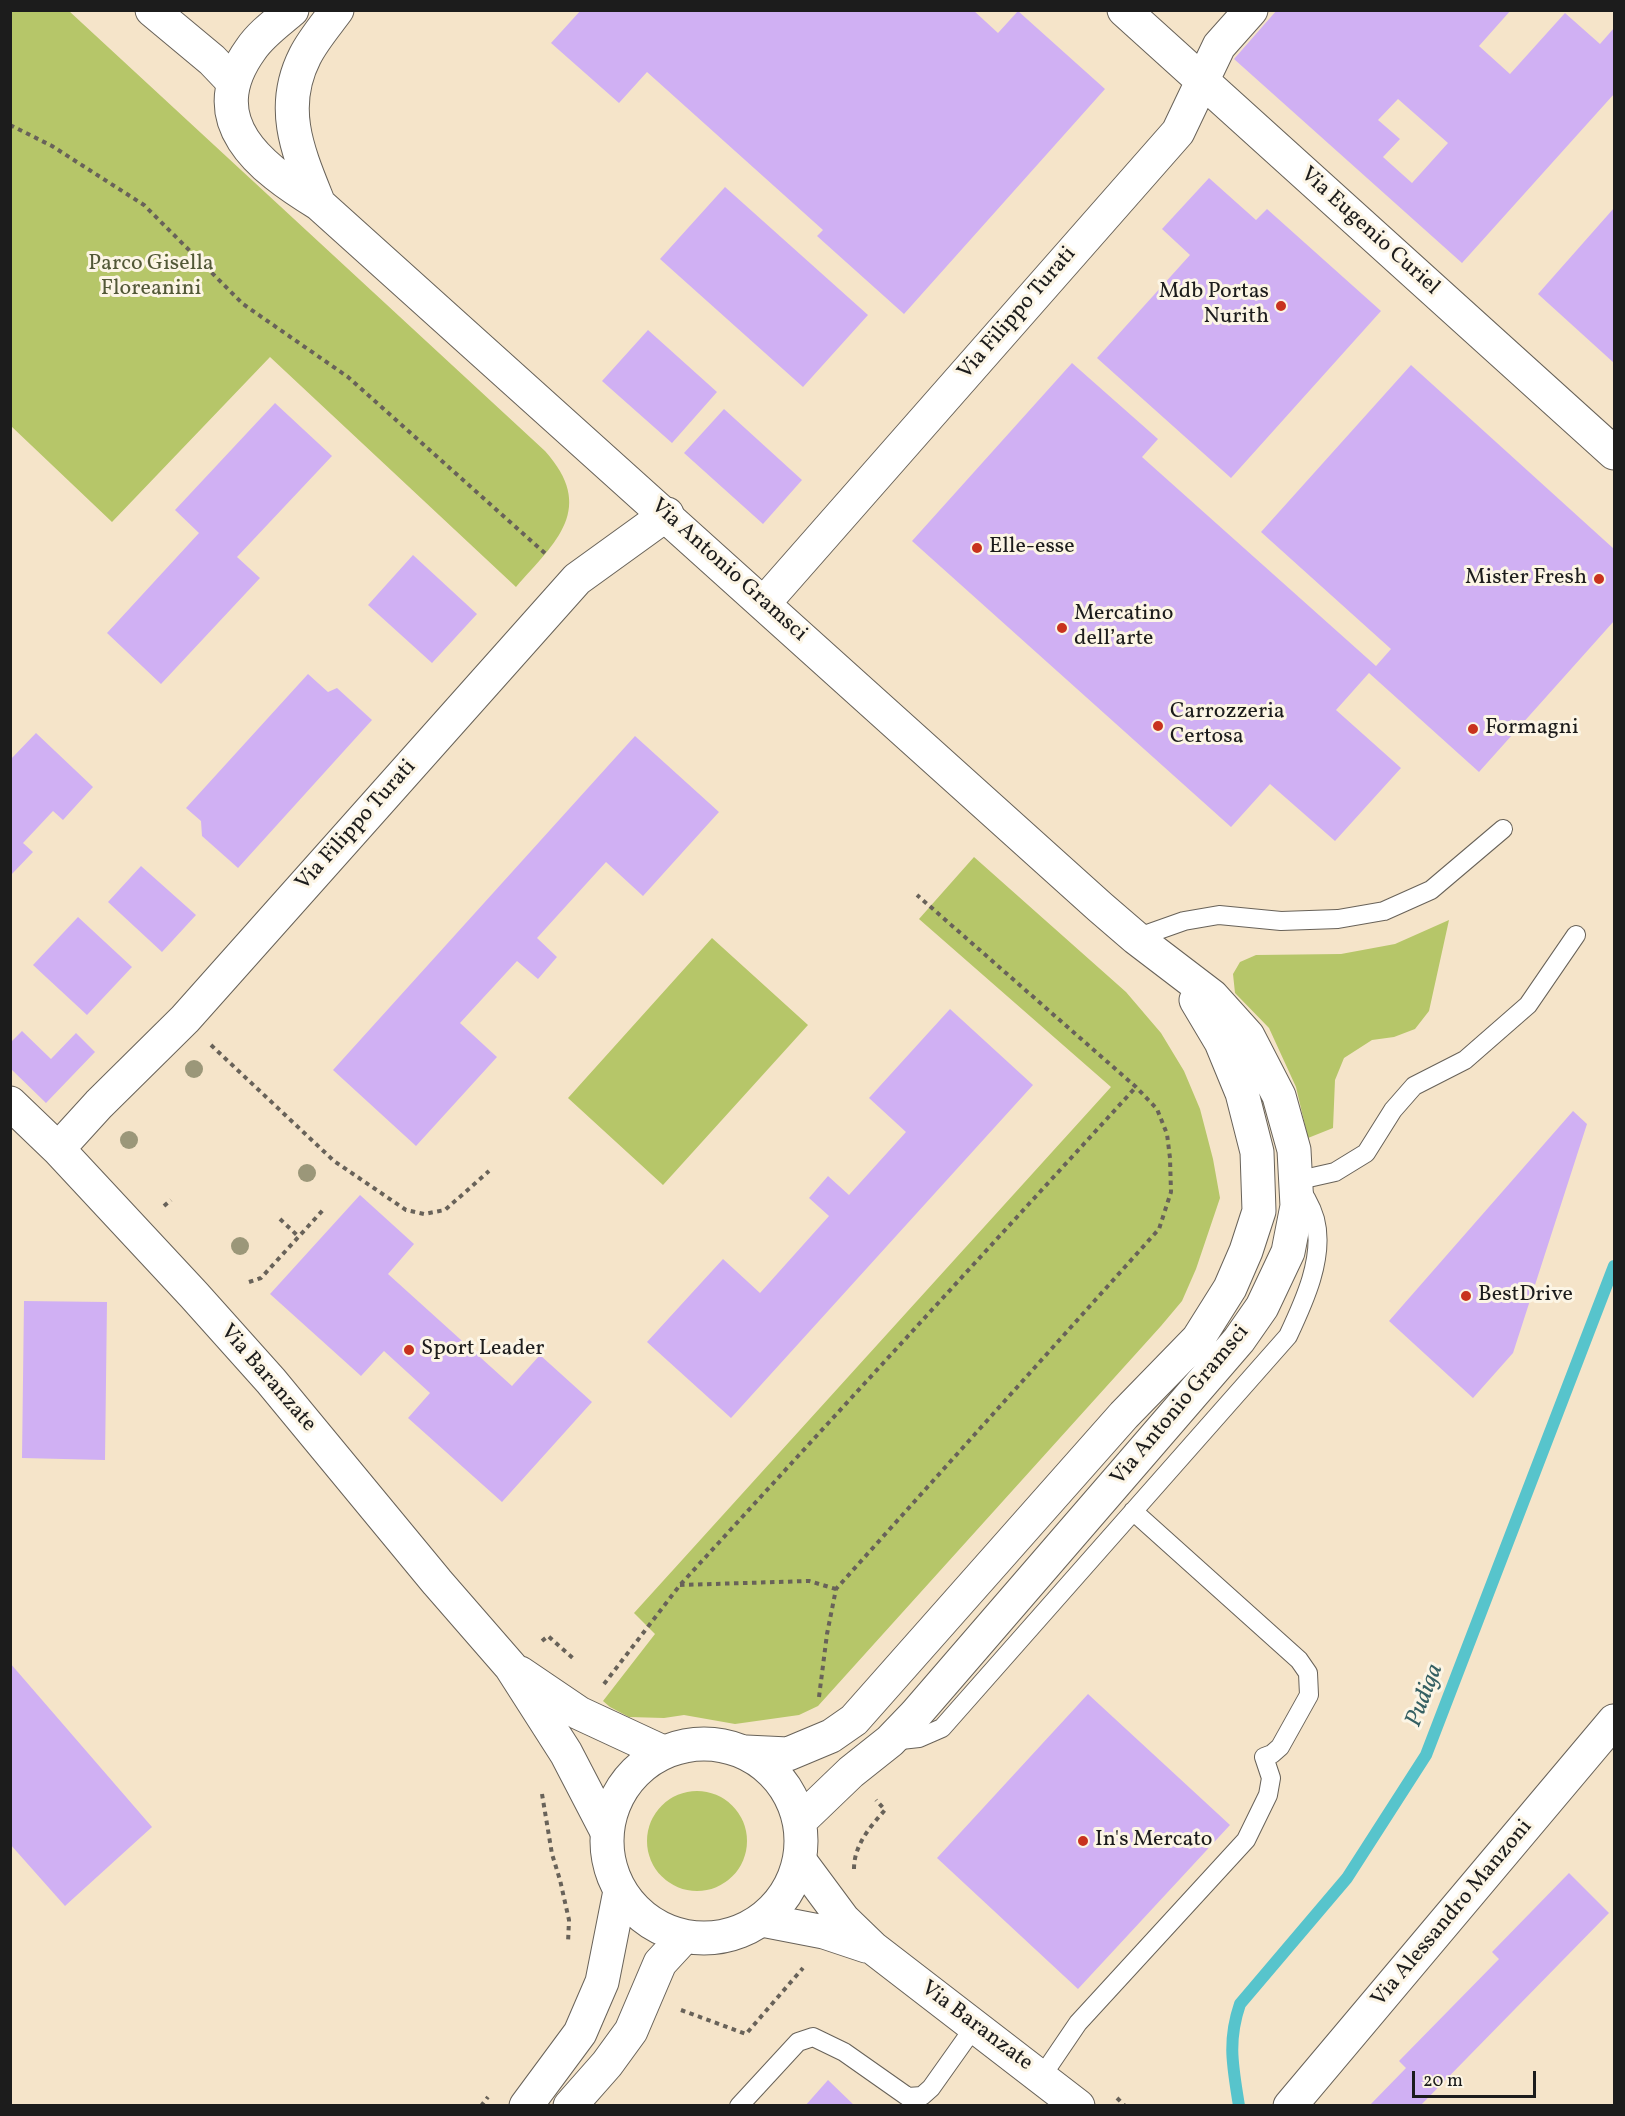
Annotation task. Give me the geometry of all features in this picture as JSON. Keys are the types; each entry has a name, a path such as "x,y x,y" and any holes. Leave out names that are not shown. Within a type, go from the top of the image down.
{"street":[{"path":"152,10 212,60 233,82 252,47 291,10"},
{"name":"Via Antonio Gramsci","path":"320,204 296,141 292,107 296,81 306,54 337,10"},
{"name":"Via Eugenio Curiel","path":"1124,10 1614,453"},
{"name":"Via Filippo Turati","path":"764,603 1178,132 1219,46 1251,10"},
{"name":"Via Antonio Gramsci","path":"233,82 230,97 234,123 252,151 287,184 320,204 1136,938 1212,996 1248,1036 1279,1096 1294,1150 1297,1206 1288,1252 1262,1307 1239,1340 923,1707 890,1741 851,1772 800,1821"},
{"name":"Via Filippo Turati","path":"58,1149 99,1104 185,1020 577,579 667,514"},
{"name":"Via Antonio Gramsci","path":"746,1752 788,1754 831,1736 854,1720 1124,1415 1198,1339 1230,1288 1246,1251 1259,1211 1257,1152 1242,1093 1221,1042 1196,1000 1136,938"},
{"name":"Via Baranzate","path":"10,1103 58,1149 271,1381 437,1582 511,1667 566,1753 606,1830"},
{"name":"Via Baranzate","path":"511,1667 579,1713 663,1752"},
{"name":"Via Alessandro Manzoni","path":"1290,2106 1614,1721"},
{"path":"691,1744 719,1744 746,1752 771,1769 789,1793 800,1821 802,1841 800,1862 792,1884 779,1904 762,1920 738,1933 711,1939 684,1937 659,1927 636,1912 620,1891 611,1871 606,1851 606,1830 615,1798 635,1770 663,1752 691,1744"},
{"name":"Via Baranzate","path":"800,1862 843,1919 873,1948 1078,2106"},
{"path":"526,2106 580,2032 602,1982 620,1891"},
{"name":"Via Baranzate","path":"762,1920 824,1932 873,1948"},
{"path":"570,2106 607,2064 631,2031 660,1963 684,1937"}],"lane":[{"path":"1136,938 1185,921 1219,915 1281,921 1338,919 1384,911 1431,890 1503,829"},
{"path":"890,1741 919,1738 942,1728 1288,1336 1299,1311 1317,1255 1315,1221 1308,1201 1295,1181 1335,1172 1366,1153 1393,1110 1414,1086 1465,1060 1528,1005 1576,935"},
{"path":"1042,2076 1078,2023 1246,1840 1268,1795 1271,1778 1264,1757 1280,1747 1309,1695 1308,1673 1299,1660 1133,1511"},
{"path":"739,2106 798,2042 813,2037 844,2052 908,2097 922,2096 932,2088 975,2026"}],"path":[{"path":"10,125 52,146 144,205 243,304 348,377 545,554 577,579"},
{"path":"818,1706 827,1634 836,1589 1159,1229 1171,1192 1167,1134 1157,1109 1136,1087 917,895"},
{"path":"185,1020 334,1161 406,1210 424,1214 445,1210 489,1171"},
{"path":"602,1686 680,1585 1136,1087"},
{"path":"249,1282 261,1278 323,1210"},
{"path":"280,1219 299,1237"},
{"path":"680,1585 809,1581 836,1589"},
{"path":"548,1636 578,1664"},
{"path":"541,1788 552,1854 569,1920 568,1949"},
{"path":"481,2106 494,2089"}],"green space":[{"name":"Parco Gisella Floreanini","path":"10,11 69,11 545,451 560,471 568,490 569,507 565,523 557,539 516,587 270,357 112,522 11,426"},
{"path":"974,857 1126,992 1161,1033 1184,1071 1200,1109 1220,1198 1196,1269 1182,1301 1161,1326 818,1706 799,1715 735,1724 684,1715 664,1718 629,1717 603,1701 655,1634 634,1613 1111,1087 919,919"},
{"path":"1449,920 1429,1011 1415,1029 1394,1037 1372,1040 1344,1058 1335,1080 1333,1128 1308,1138 1296,1087 1269,1028 1235,993 1233,974 1240,962 1256,955 1341,954 1395,944"},
{"path":"712,938 808,1025 663,1185 568,1098"},
{"path":"697,1791 725,1799 739,1813 747,1841 739,1869 725,1883 697,1891 669,1883 655,1869 647,1841 655,1813 669,1799"}],"building":[{"path":"581,10 973,10 998,33 1018,11 1105,89 904,314 817,236 823,230 647,72 619,103 551,43"},
{"path":"1277,10 1511,10 1479,46 1510,74 1565,13 1600,44 1614,28 1614,94 1462,263 1234,59","holes":["1398,99 1448,143 1412,183 1383,157 1400,139 1378,120"]},
{"path":"1209,178 1256,220 1267,209 1381,311 1231,478 1097,358 1190,255 1162,229"},
{"path":"725,187 868,315 803,387 660,259"},
{"path":"1614,208 1614,363 1538,294"},
{"path":"648,330 717,392 672,443 602,381"},
{"path":"1072,363 1158,439 1142,457 1376,666 1391,649 1261,532 1411,365 1614,549 1614,621 1479,772 1369,673 1336,710 1401,768 1335,841 1270,784 1231,827 912,541"},
{"path":"275,403 332,456 237,557 260,578 161,684 107,633 199,533 175,510"},
{"path":"724,409 802,480 763,524 684,453"},
{"path":"413,555 477,614 432,663 368,605"},
{"path":"308,674 328,692 337,688 372,720 238,868 202,836 201,821 186,808"},
{"path":"36,733 93,787 63,820 53,811 23,843 33,852 10,876 10,760"},
{"path":"635,736 719,812 643,896 606,862 537,938 557,957 538,979 517,961 460,1023 497,1057 416,1146 333,1070"},
{"path":"141,866 196,915 162,952 108,902"},
{"path":"78,917 132,967 87,1015 33,965"},
{"path":"950,1009 1033,1085 731,1418 647,1342 723,1259 760,1293 829,1216 809,1198 828,1176 849,1195 906,1132 869,1098"},
{"path":"22,1031 51,1059 76,1033 95,1052 46,1103 10,1068 10,1043"},
{"path":"1573,1111 1587,1124 1513,1353 1473,1398 1389,1321"},
{"path":"360,1195 414,1244 388,1274 512,1386 540,1355 592,1402 502,1502 408,1418 430,1393 384,1351 361,1376 270,1294"},
{"path":"24,1301 107,1302 105,1460 22,1458"},
{"path":"10,1663 152,1827 65,1906 10,1844"},
{"name":"In's Mercato","path":"1088,1694 1230,1825 1078,1989 937,1858"},
{"path":"1569,1873 1609,1913 1420,2106 1369,2106 1406,2068 1399,2061 1499,1959 1492,1952"},
{"path":"828,2080 855,2106 805,2106"}],"waterway":[{"name":"Pudiga","path":"1239,2106 1232,2043 1240,2004 1347,1878 1426,1755 1614,1266"}],"place":[{"name":"Mdb Portas Nurith","path":"1281,306"},
{"name":"Elle-esse","path":"977,548"},
{"name":"Mister Fresh","path":"1599,579"},
{"name":"Mercatino dell’arte","path":"1062,628"},
{"name":"Carrozzeria Certosa","path":"1158,726"},
{"name":"Formagni","path":"1473,729"},
{"name":"BestDrive","path":"1466,1296"},
{"name":"Sport Leader","path":"409,1350"},
{"name":"In's Mercato","path":"1083,1841"}]}
